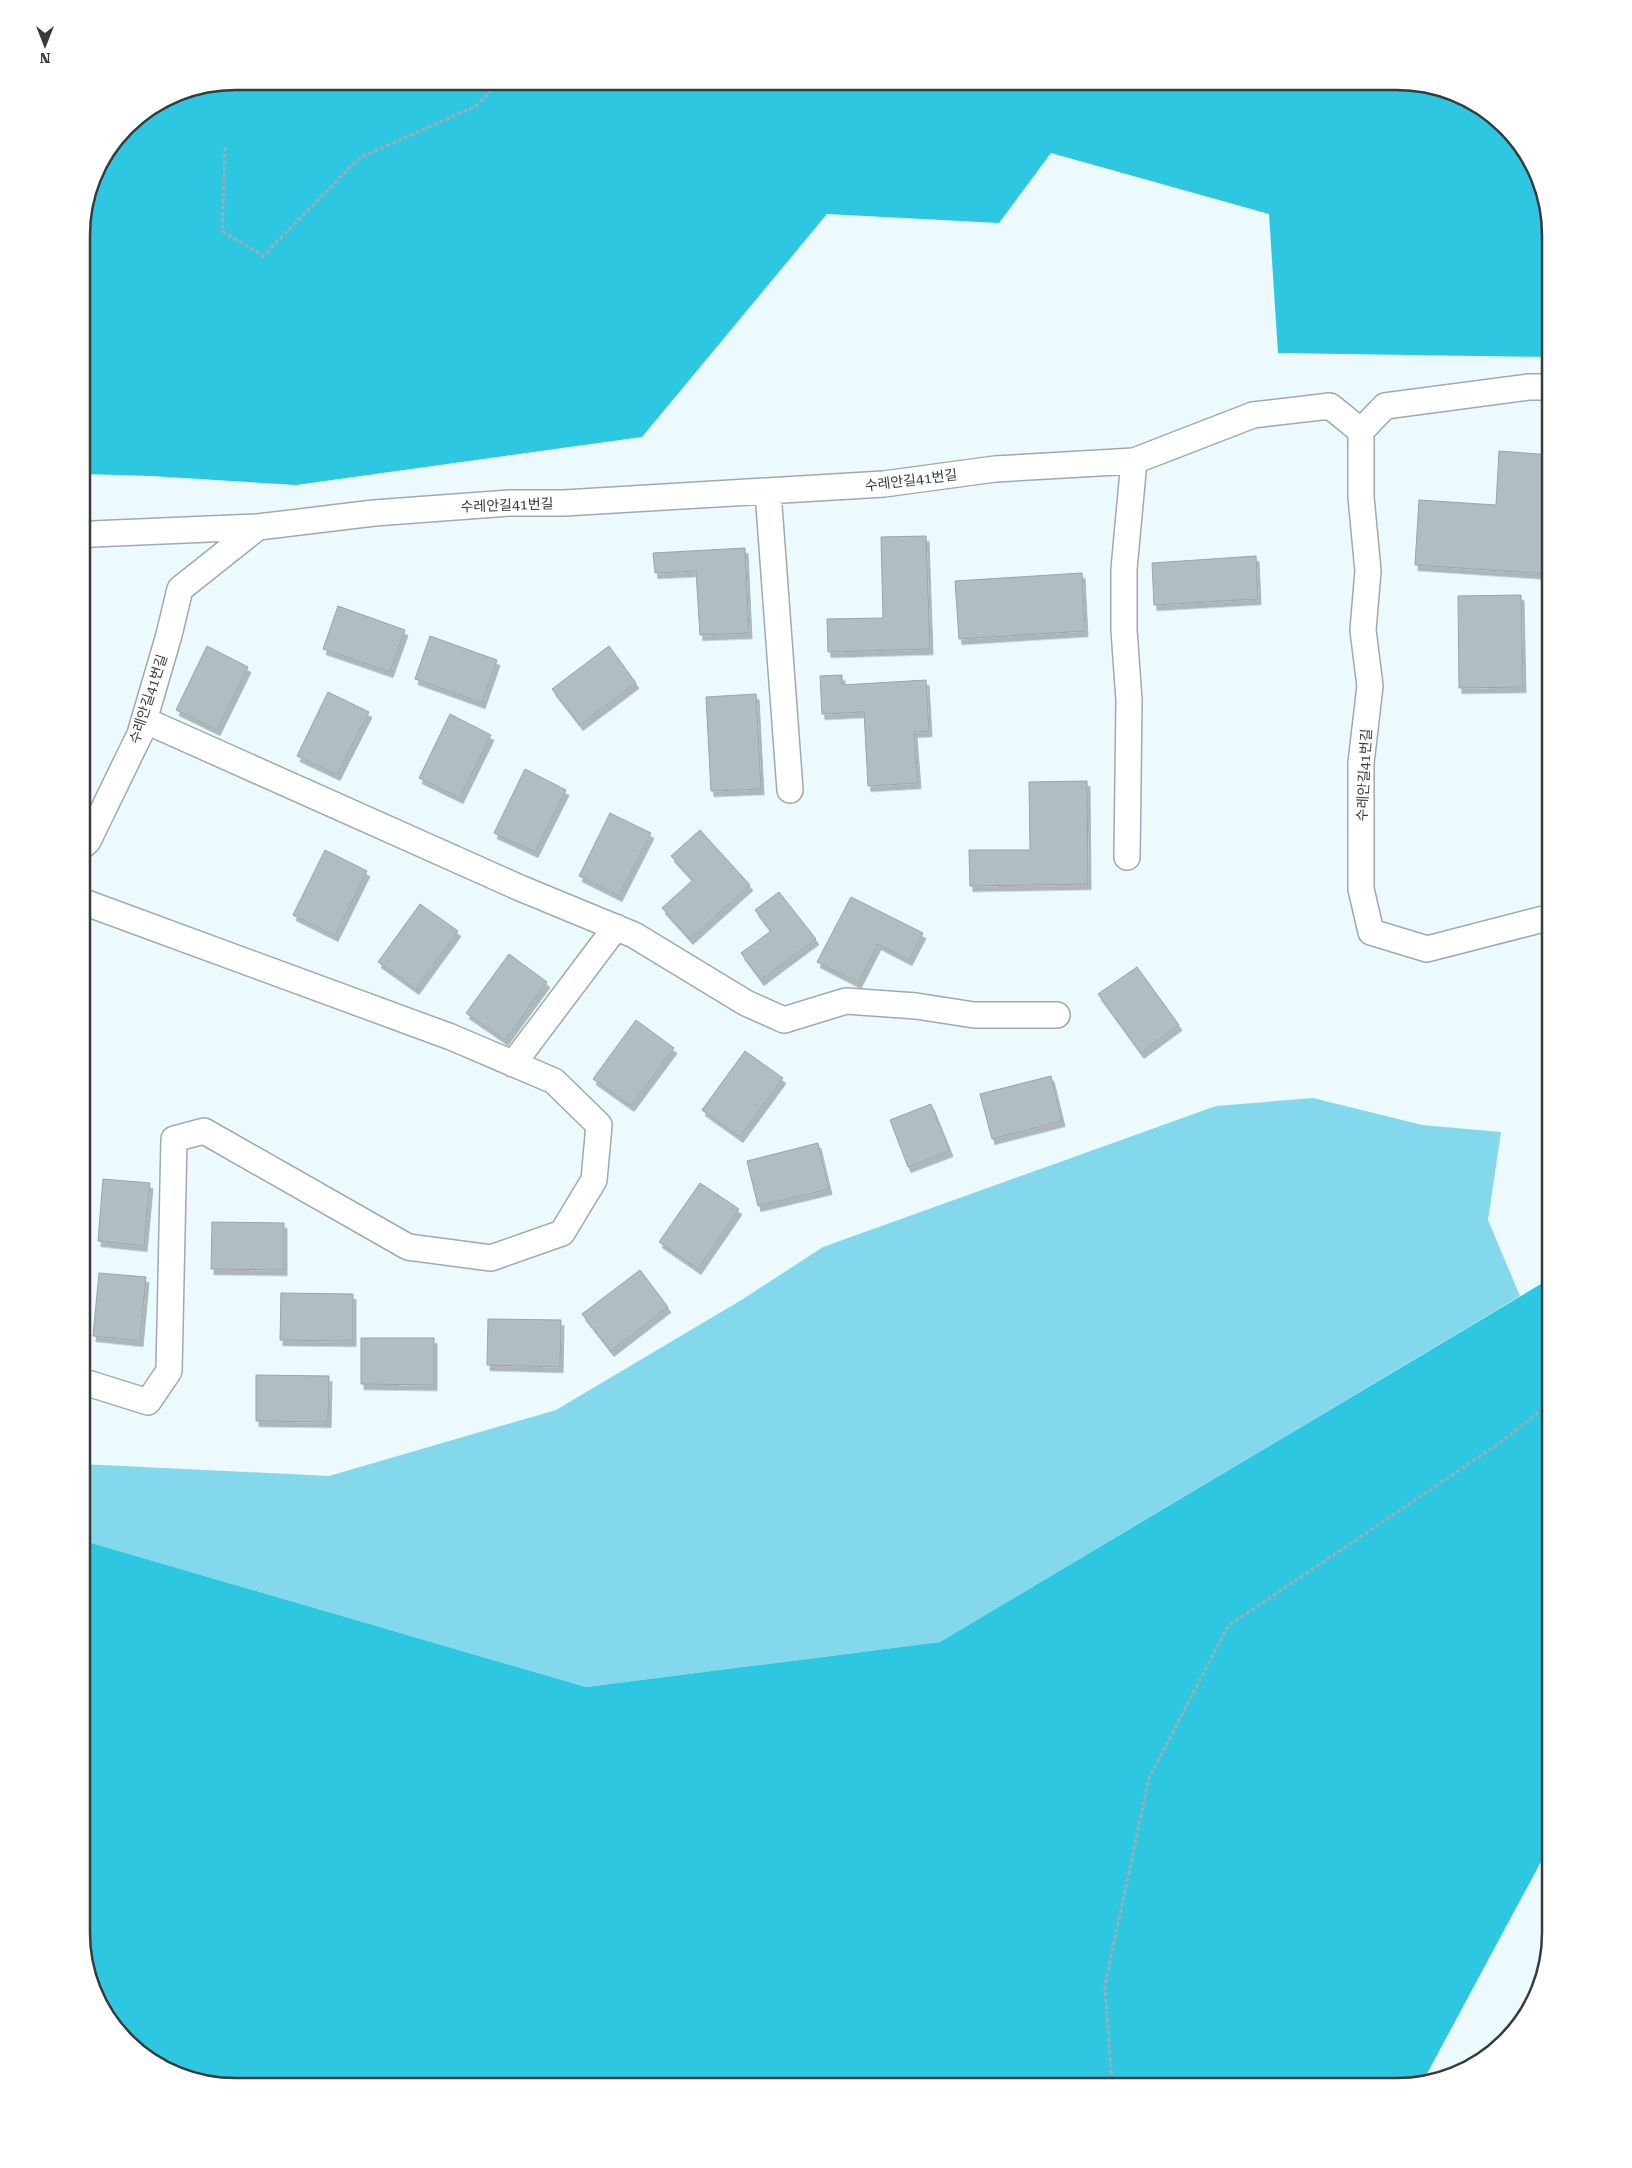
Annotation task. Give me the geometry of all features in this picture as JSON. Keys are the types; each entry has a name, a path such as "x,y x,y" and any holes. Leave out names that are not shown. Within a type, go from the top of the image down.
{"lane":[{"path":"1361,431 1385,406 1528,387 1542,387"},
{"name":"수레안길41번길","path":"90,837 140,734 169,635 180,589 258,527 374,513 510,503 564,503 768,492 884,484 995,469 1134,461 1253,415 1330,406 1361,431 1361,497 1368,571 1363,630 1370,686 1361,763 1361,889 1372,932 1427,949 1542,919"},
{"path":"1127,857 1129,700 1124,630 1124,569 1134,461"},
{"path":"768,492 790,790"},
{"path":"90,534 258,527"},
{"path":"144,720 520,888 634,935 746,1003 784,1020 846,1001 916,1006 974,1015 1058,1015"},
{"path":"90,904 451,1037 554,1081 599,1125 594,1180 562,1233 491,1258 408,1247 204,1131 174,1139 169,1371 148,1402 90,1384"},
{"path":"513,1064 616,927"}],"path":[{"path":"225,147 222,232 263,256 359,158 476,106 493,90"},
{"path":"1111,2078 1105,1985 1149,1778 1228,1626 1501,1442 1542,1409"}],"shaded area":[{"path":"1406,90 1434,95 1452,101 1469,109 1493,126 1518,155 1527,171 1539,207 1542,226 1542,357 1278,353 1269,214 1051,153 999,223 827,214 642,437 296,485 90,474 91,216 101,180 109,163 126,139 139,126 171,105 216,91"},
{"path":"1313,1098 1422,1125 1501,1132 1488,1220 1520,1296 940,1642 586,1687 90,1543 90,1464 329,1476 556,1410 743,1299 823,1247 1216,1106"},
{"path":"1542,1283 1542,1860 1427,2075 1406,2078 216,2077 189,2070 155,2054 126,2029 105,1997 95,1970 91,1952 90,1933 90,1543 586,1687 940,1642"}],"building":[{"path":"1499,451 1542,454 1542,574 1415,565 1419,500 1496,505"},
{"path":"926,536 930,649 828,652 827,619 883,618 881,537"},
{"path":"745,548 749,633 700,635 696,571 655,573 653,553"},
{"path":"1256,556 1258,599 1154,605 1152,563"},
{"path":"1082,573 1085,631 959,639 955,581"},
{"path":"1521,595 1523,687 1459,688 1458,596"},
{"path":"338,606 405,630 390,672 323,649"},
{"path":"430,636 497,660 482,703 415,679"},
{"path":"207,646 248,667 217,730 176,710"},
{"path":"609,646 636,683 580,725 552,689"},
{"path":"842,675 842,685 926,680 929,731 914,732 918,783 868,786 864,712 822,714 820,676"},
{"path":"328,692 369,712 337,775 297,756"},
{"path":"756,694 761,789 711,791 706,697"},
{"path":"450,714 491,735 460,798 419,778"},
{"path":"525,769 566,790 535,852 494,833"},
{"path":"1087,781 1088,884 970,886 969,850 1030,850 1029,782"},
{"path":"610,813 651,833 619,896 579,876"},
{"path":"700,830 750,885 690,939 662,908 693,880 671,856"},
{"path":"325,850 367,871 335,936 293,915"},
{"path":"779,892 816,939 761,980 741,953 771,931 755,910"},
{"path":"851,897 923,933 909,960 878,944 858,983 817,962"},
{"path":"420,904 458,931 416,989 378,962"},
{"path":"509,954 547,982 505,1040 466,1013"},
{"path":"1137,967 1179,1025 1141,1053 1098,994"},
{"path":"636,1020 674,1048 631,1106 593,1079"},
{"path":"745,1051 783,1078 740,1137 702,1110"},
{"path":"1051,1076 1062,1121 992,1139 980,1094"},
{"path":"931,1104 950,1151 908,1167 890,1120"},
{"path":"818,1143 829,1189 758,1206 747,1161"},
{"path":"103,1179 150,1183 144,1246 98,1241"},
{"path":"700,1183 739,1209 698,1269 659,1242"},
{"path":"212,1222 284,1223 284,1270 211,1269"},
{"path":"640,1270 668,1307 611,1351 582,1314"},
{"path":"99,1273 146,1277 140,1341 93,1336"},
{"path":"281,1293 353,1294 353,1341 280,1340"},
{"path":"488,1319 561,1320 560,1367 487,1365"},
{"path":"361,1338 434,1338 434,1385 361,1384"},
{"path":"256,1375 329,1376 328,1422 256,1421"}]}
